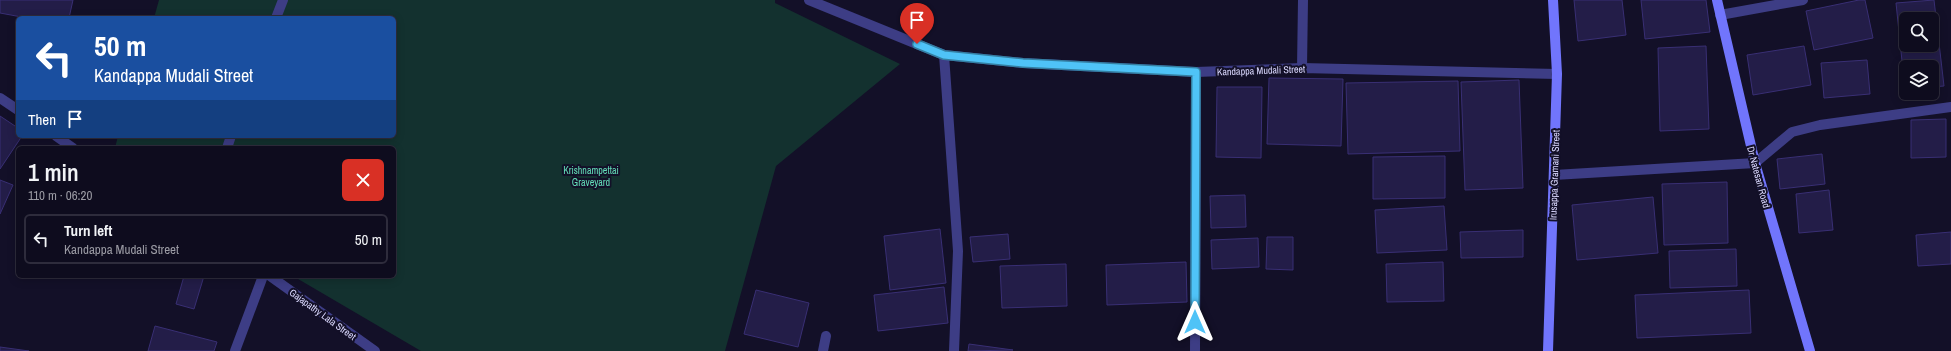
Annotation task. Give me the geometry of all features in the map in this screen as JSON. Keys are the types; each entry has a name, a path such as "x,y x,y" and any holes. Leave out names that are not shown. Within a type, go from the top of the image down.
{"main road":[{"name":"Irusappa Gramani Street","path":"1548,351 1556,74 1553,0"},
{"name":"Dr Natesan Road","path":"1717,0 1755,163 1810,351"}],"street":[{"path":"277,16 283,0"},
{"name":"Kandappa Mudali Street","path":"809,0 944,55 1023,63 1196,72 1302,68 1556,74"},
{"path":"1302,68 1303,0"},
{"path":"1720,15 1803,0"},
{"path":"944,55 958,251 954,351"},
{"path":"1195,351 1196,72"},
{"path":"0,98 16,109"},
{"path":"1554,175 1755,163 1792,132 1820,125 1951,107"},
{"path":"59,138 70,146"},
{"path":"236,351 263,278"},
{"name":"Gajapathy Lala Street","path":"273,278 375,351"},
{"path":"822,351 826,336"}],"green space":[{"name":"Krishnampettai Graveyard","path":"159,0 775,0 775,3 900,64 776,166 725,351 421,351 296,278 396,278 396,146 116,146 118,138 396,138 396,16 155,16"}],"building":[{"path":"0,0 73,0 69,16 16,16 0,13"},
{"path":"1574,0 1622,0 1626,35 1578,41"},
{"path":"1641,0 1706,0 1710,32 1645,39"},
{"path":"1865,0 1873,38 1814,50 1806,11"},
{"path":"1934,0 1935,12 1899,12 1899,32 1896,3"},
{"path":"1939,43 1944,86 1939,86 1939,60 1902,60 1901,52 1939,52"},
{"path":"1706,46 1709,129 1660,131 1658,48"},
{"path":"1804,46 1811,85 1753,95 1747,55"},
{"path":"1867,60 1870,94 1824,98 1821,63"},
{"path":"1269,78 1343,79 1341,146 1267,144"},
{"path":"1519,80 1523,188 1465,190 1461,82"},
{"path":"1458,81 1460,151 1348,154 1346,83"},
{"path":"1217,87 1262,87 1261,158 1216,157"},
{"path":"0,116 16,127 16,138 21,138 0,169"},
{"path":"1946,119 1946,157 1911,158 1911,120"},
{"path":"1822,154 1825,184 1780,189 1777,159"},
{"path":"1445,156 1445,198 1373,199 1373,157"},
{"path":"0,180 13,185 0,214"},
{"path":"1727,182 1728,243 1664,245 1662,184"},
{"path":"1829,190 1833,230 1799,233 1796,194"},
{"path":"1245,195 1246,227 1211,228 1210,196"},
{"path":"1653,197 1658,253 1577,260 1572,205"},
{"path":"1444,206 1447,250 1377,253 1375,210"},
{"path":"940,229 946,283 890,290 884,236"},
{"path":"1523,230 1523,257 1461,258 1460,232"},
{"path":"1951,232 1951,264 1918,266 1916,235"},
{"path":"1008,234 1010,259 973,262 970,237"},
{"path":"1267,237 1293,237 1293,270 1266,269"},
{"path":"1258,238 1259,267 1212,269 1211,240"},
{"path":"1736,249 1737,286 1670,288 1669,251"},
{"path":"1186,262 1187,302 1107,305 1106,265"},
{"path":"1443,262 1444,301 1387,302 1386,264"},
{"path":"1066,264 1067,306 1002,308 1000,266"},
{"path":"183,278 203,278 194,309 176,304"},
{"path":"944,287 948,323 878,331 874,295"},
{"path":"756,290 809,303 798,347 744,334"},
{"path":"1749,290 1751,333 1637,338 1635,295"},
{"path":"155,326 217,342 214,351 148,351"},
{"path":"969,344 1013,350 968,351"},
{"path":"0,347 29,351 0,351"}],"route":[{"path":"917,44 944,55 1023,63 1196,72 1195,322"}]}
